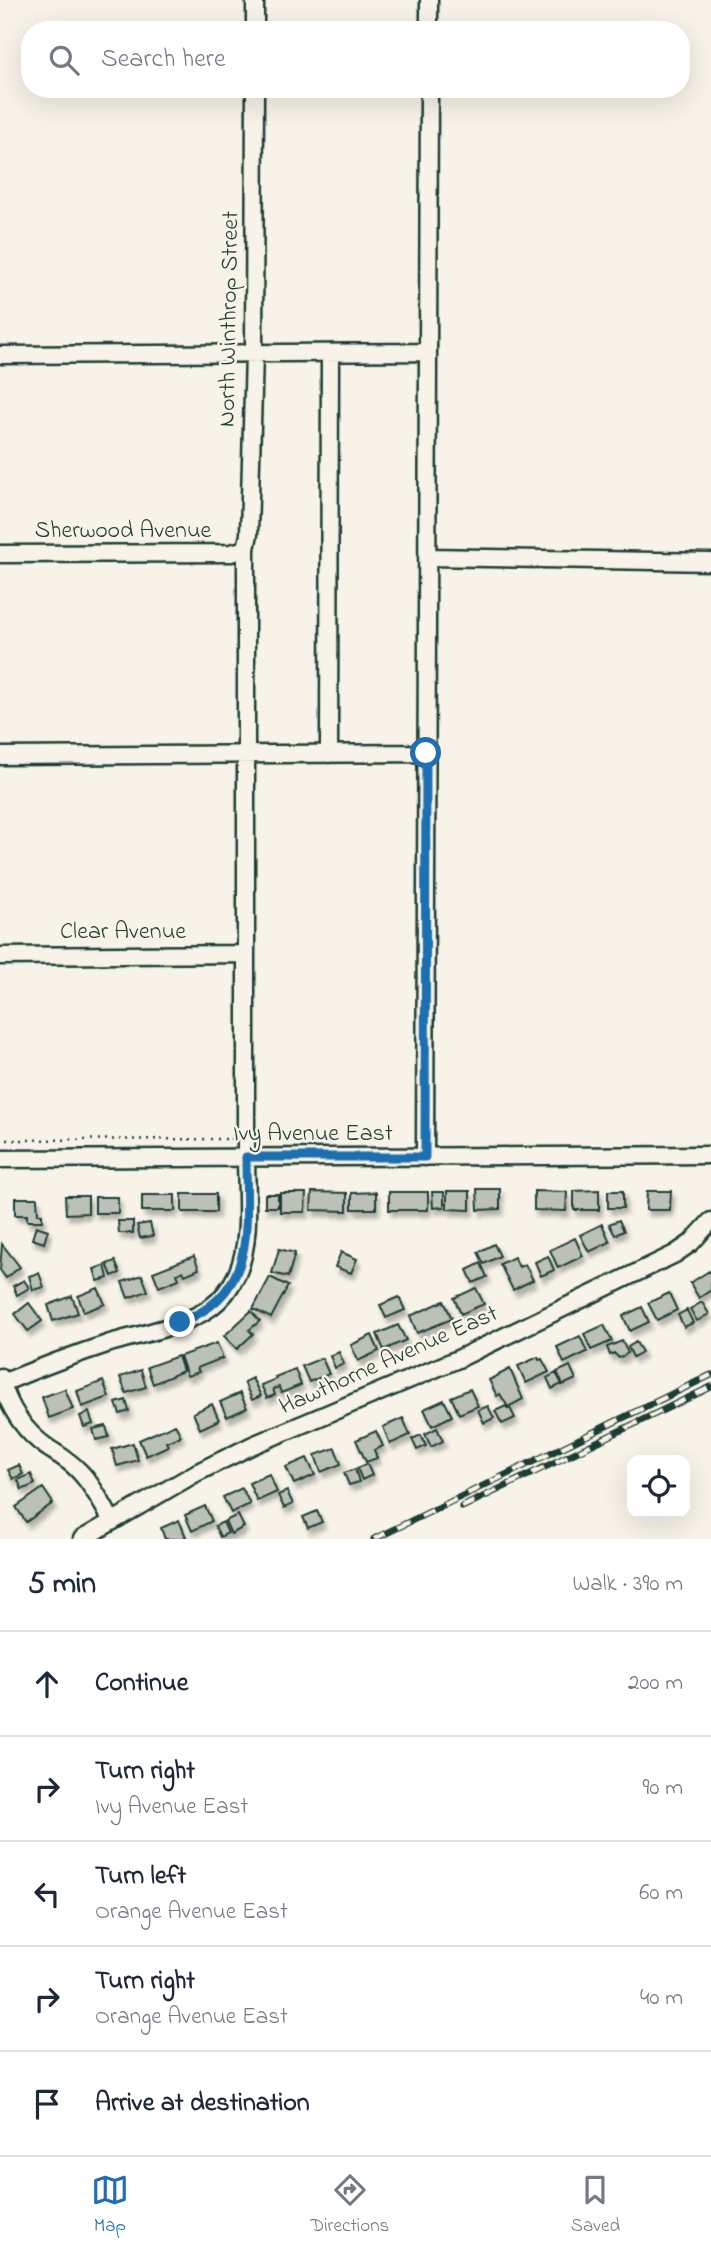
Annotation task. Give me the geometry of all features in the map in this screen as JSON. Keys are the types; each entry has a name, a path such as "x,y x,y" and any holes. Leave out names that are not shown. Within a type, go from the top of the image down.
{"street":[{"path":"255,0 255,21"},
{"path":"429,0 429,21"},
{"name":"North Winthrop Street","path":"1,1382 194,1317 221,1297 238,1273 244,1255 246,549 249,534 254,354 255,98"},
{"path":"425,1157 429,98"},
{"path":"0,355 428,352"},
{"path":"329,754 330,353"},
{"name":"Sherwood Avenue","path":"0,554 230,553 246,549"},
{"path":"427,557 711,562"},
{"path":"0,756 426,753"},
{"name":"Clear Avenue","path":"0,956 246,954"},
{"name":"Ivy Avenue East","path":"0,1158 711,1155"},
{"name":"Hawthorne Avenue East","path":"82,1539 195,1473 253,1445 458,1359 675,1254 691,1243 711,1221"},
{"path":"1,1382 22,1424 81,1473 112,1521"}],"path":[{"path":"0,1140 232,1139 232,1146"}],"building":[{"path":"477,1189 500,1189 500,1209 478,1210"},
{"path":"599,1190 599,1210 574,1210 574,1191"},
{"path":"447,1191 470,1191 470,1210 447,1209"},
{"path":"534,1191 567,1192 566,1211 534,1210"},
{"path":"608,1191 623,1191 623,1208 608,1208"},
{"path":"647,1191 671,1191 670,1210 646,1210"},
{"path":"312,1192 347,1193 347,1211 311,1210"},
{"path":"376,1192 376,1209 352,1209 352,1193"},
{"path":"389,1192 428,1192 428,1210 389,1210"},
{"path":"432,1192 444,1192 444,1207 433,1208"},
{"path":"280,1193 306,1193 305,1212 280,1212"},
{"path":"182,1194 216,1194 216,1212 182,1212"},
{"path":"265,1194 278,1194 278,1207 265,1207"},
{"path":"142,1195 175,1195 175,1211 142,1211"},
{"path":"65,1196 88,1196 88,1213 66,1214"},
{"path":"95,1197 118,1197 118,1213 95,1213"},
{"path":"15,1198 37,1198 38,1214 42,1214 42,1221 27,1221 27,1215 15,1215"},
{"path":"619,1220 624,1231 615,1235 609,1224"},
{"path":"118,1221 133,1221 133,1233 119,1233"},
{"path":"150,1223 153,1236 140,1238 137,1225"},
{"path":"602,1224 610,1242 589,1252 580,1235"},
{"path":"36,1226 48,1230 44,1243 32,1239"},
{"path":"575,1238 583,1256 558,1268 550,1250"},
{"path":"2,1244 20,1267 6,1278 0,1270"},
{"path":"494,1244 500,1256 484,1264 478,1252"},
{"path":"279,1249 295,1253 288,1277 272,1273"},
{"path":"341,1252 357,1259 351,1273 335,1267"},
{"path":"194,1256 199,1269 185,1275 183,1271 177,1274 179,1279 159,1287 153,1272"},
{"path":"548,1256 554,1270 541,1276 535,1262"},
{"path":"514,1257 519,1267 525,1264 533,1280 513,1290 500,1264"},
{"path":"115,1261 120,1273 112,1276 107,1264"},
{"path":"481,1263 487,1277 473,1283 467,1270"},
{"path":"105,1265 108,1278 98,1281 94,1269"},
{"path":"709,1271 711,1290 699,1298 690,1283"},
{"path":"39,1273 44,1287 33,1290 29,1276"},
{"path":"142,1275 148,1291 128,1298 122,1282"},
{"path":"270,1277 288,1286 271,1318 253,1309"},
{"path":"24,1280 29,1288 17,1295 13,1286"},
{"path":"98,1288 105,1304 84,1312 78,1296"},
{"path":"476,1288 484,1304 461,1314 454,1298"},
{"path":"669,1293 677,1310 657,1320 648,1303"},
{"path":"72,1296 78,1313 53,1321 48,1305"},
{"path":"399,1297 405,1310 386,1318 380,1305"},
{"path":"444,1301 452,1319 417,1333 410,1316"},
{"path":"702,1302 709,1314 697,1321 690,1309"},
{"path":"29,1303 42,1321 28,1331 15,1314"},
{"path":"642,1307 649,1322 630,1331 623,1316"},
{"path":"687,1310 693,1323 684,1327 678,1315"},
{"path":"251,1311 260,1321 249,1330 253,1334 237,1349 224,1336"},
{"path":"398,1325 406,1340 384,1350 377,1334"},
{"path":"604,1325 612,1341 591,1350 584,1334"},
{"path":"372,1335 379,1351 358,1361 351,1345"},
{"path":"580,1336 587,1352 564,1363 557,1347"},
{"path":"622,1341 628,1353 619,1358 614,1353 610,1355 607,1347"},
{"path":"636,1342 642,1352 633,1357 628,1347"},
{"path":"217,1343 223,1358 197,1368 199,1372 187,1376 180,1356"},
{"path":"339,1352 344,1364 335,1368 330,1356"},
{"path":"178,1356 183,1371 153,1384 147,1367"},
{"path":"538,1357 549,1372 526,1383 518,1366"},
{"path":"322,1358 329,1374 309,1382 302,1366"},
{"path":"570,1366 576,1379 563,1385 557,1372"},
{"path":"295,1369 301,1385 281,1393 279,1387 273,1389 275,1395 267,1398 261,1385"},
{"path":"510,1369 523,1399 508,1407 500,1394 497,1396 489,1380"},
{"path":"141,1370 146,1387 126,1393 120,1377"},
{"path":"556,1373 562,1384 552,1389 547,1378"},
{"path":"252,1378 261,1396 252,1400 244,1382"},
{"path":"103,1381 109,1397 82,1407 77,1391"},
{"path":"65,1389 73,1409 49,1418 42,1397"},
{"path":"470,1389 478,1406 459,1414 451,1397"},
{"path":"240,1393 247,1408 227,1417 220,1402"},
{"path":"126,1400 129,1411 120,1414 116,1403"},
{"path":"444,1400 452,1416 432,1426 424,1409"},
{"path":"212,1404 219,1420 200,1429 193,1413"},
{"path":"488,1406 494,1418 484,1423 478,1410"},
{"path":"506,1406 515,1418 502,1424 495,1411"},
{"path":"89,1412 93,1424 84,1427 80,1416"},
{"path":"403,1418 410,1435 390,1444 383,1427"},
{"path":"175,1424 181,1436 166,1442 168,1446 146,1456 139,1440"},
{"path":"106,1426 109,1437 96,1440 93,1429"},
{"path":"437,1428 443,1441 431,1447 425,1434"},
{"path":"376,1431 383,1446 374,1450 377,1458 366,1462 356,1440"},
{"path":"421,1435 426,1446 417,1450 412,1439"},
{"path":"133,1443 138,1460 117,1466 112,1449"},
{"path":"335,1448 341,1464 321,1472 315,1455"},
{"path":"307,1458 315,1475 294,1484 286,1467"},
{"path":"367,1464 372,1475 362,1480 357,1468"},
{"path":"19,1465 23,1474 13,1479 8,1470"},
{"path":"355,1469 359,1482 349,1485 344,1473"},
{"path":"31,1474 35,1484 22,1490 18,1480"},
{"path":"269,1474 277,1492 257,1501 249,1483"},
{"path":"43,1488 53,1503 26,1522 16,1507"},
{"path":"242,1488 250,1504 231,1513 223,1497"},
{"path":"287,1491 293,1504 284,1508 278,1495"},
{"path":"205,1506 212,1521 192,1531 185,1515"},
{"path":"317,1511 322,1522 308,1528 303,1517"},
{"path":"238,1515 244,1527 231,1534 225,1521"},
{"path":"179,1520 186,1537 165,1539 161,1528"},
{"path":"223,1522 228,1533 220,1537 215,1526"}],"railway":[{"path":"374,1539 711,1375"},
{"path":"462,1507 711,1387"}],"route":[{"path":"180,1322 210,1307 221,1297 238,1273 246,1240 246,1157 425,1157 426,753"}]}
